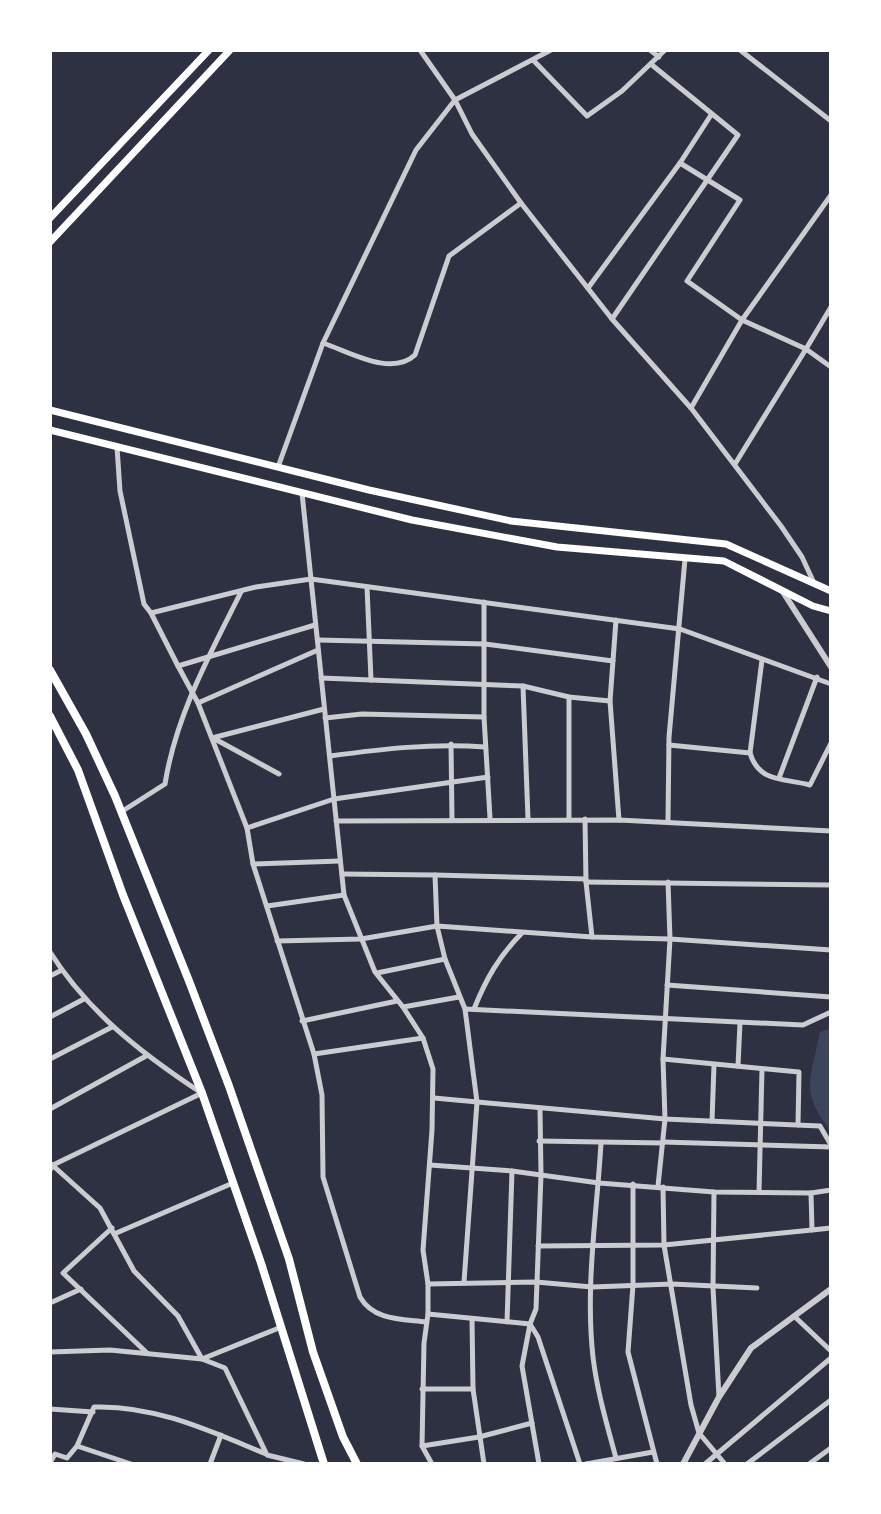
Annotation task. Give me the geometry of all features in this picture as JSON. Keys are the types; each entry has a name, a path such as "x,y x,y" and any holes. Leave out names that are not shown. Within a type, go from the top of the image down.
{"main road":[{"path":"50,218 209,50"},
{"path":"50,242 230,50"},
{"path":"50,410 511,521 726,544 831,591"},
{"path":"50,430 412,520 557,547 724,561 813,606 831,611"},
{"path":"50,670 86,734 121,812 229,1086 289,1259 313,1352 343,1437 357,1464"},
{"path":"50,716 78,770 123,895 202,1093 261,1263 324,1464"}],"street":[{"path":"420,50 455,100 472,134 521,203 612,319 691,408 735,464 792,541 814,584"},
{"path":"278,467 323,343 416,150 455,100 551,50"},
{"path":"650,50 659,57"},
{"path":"534,61 587,116 622,91 665,50"},
{"path":"740,50 831,121"},
{"path":"612,319 738,135 652,65"},
{"path":"588,288 680,163 711,115"},
{"path":"680,163 740,200 687,281 742,320 806,349 831,367"},
{"path":"691,408 742,320 830,197"},
{"path":"323,343 389,365 409,360 415,355 449,256 521,203"},
{"path":"735,464 831,307"},
{"path":"117,447 120,491 144,604 198,703 247,828 253,864 314,1054 322,1095 323,1177 360,1297 366,1307 377,1315 426,1322"},
{"path":"302,493 344,895 377,973 423,1038 433,1069 434,1098 423,1250 428,1314 422,1389 422,1446 432,1464"},
{"path":"668,821 669,745 685,559"},
{"path":"151,613 241,591 311,579 680,629 831,684"},
{"path":"367,587 367,643 371,680"},
{"path":"121,812 165,784 170,751 191,694 241,591"},
{"path":"783,591 831,667"},
{"path":"484,602 484,717 490,818"},
{"path":"616,620 610,701 619,820"},
{"path":"178,666 315,625"},
{"path":"318,640 485,644 613,661"},
{"path":"198,703 318,650"},
{"path":"762,660 750,753 754,765 766,777 810,785 831,743"},
{"path":"779,778 817,677"},
{"path":"321,678 523,686 569,697 610,701"},
{"path":"523,686 528,819"},
{"path":"569,697 569,819"},
{"path":"212,738 324,709"},
{"path":"325,718 362,714 484,717"},
{"path":"212,738 279,774"},
{"path":"330,756 399,747 451,744 485,747"},
{"path":"451,744 452,819"},
{"path":"669,745 750,753"},
{"path":"247,828 334,799 488,777"},
{"path":"585,819 586,881 592,937"},
{"path":"336,821 585,819 831,831"},
{"path":"253,864 340,861"},
{"path":"342,874 831,885"},
{"path":"435,875 437,926 445,959 465,1009 477,1102 464,1282"},
{"path":"668,882 670,939 664,1017 665,1119 661,1186 664,1245 672,1284 673,1311 699,1433 725,1464"},
{"path":"267,906 344,895"},
{"path":"277,941 361,939 437,926 831,950"},
{"path":"474,1009 501,953 522,932"},
{"path":"50,952 85,999 112,1027 146,1056 202,1093"},
{"path":"377,973 445,959"},
{"path":"50,976 62,970"},
{"path":"667,985 831,997"},
{"path":"403,1007 459,997"},
{"path":"50,1017 85,999"},
{"path":"302,1021 397,1001"},
{"path":"465,1009 803,1025 831,1012"},
{"path":"738,1066 740,1023"},
{"path":"50,1059 112,1027"},
{"path":"314,1054 423,1038"},
{"path":"50,1109 146,1056"},
{"path":"663,1059 799,1072 798,1125"},
{"path":"712,1121 714,1065"},
{"path":"759,1192 762,1069"},
{"path":"202,1093 51,1166 100,1208 134,1271 178,1316 202,1359"},
{"path":"434,1098 665,1119 820,1126 831,1146 539,1141"},
{"path":"539,1464 522,1366 536,1309 540,1109"},
{"path":"601,1143 593,1246 593,1355 616,1458"},
{"path":"430,1165 714,1192 811,1193 831,1190"},
{"path":"507,1322 512,1171"},
{"path":"148,1354 63,1273 113,1231 233,1183"},
{"path":"633,1184 633,1285 628,1352 657,1464"},
{"path":"714,1192 715,1241 712,1248 719,1397"},
{"path":"811,1193 812,1230"},
{"path":"538,1246 664,1245 831,1228"},
{"path":"428,1284 536,1282 592,1287 672,1284 757,1288"},
{"path":"50,1303 81,1289"},
{"path":"683,1464 719,1397 751,1348 831,1289"},
{"path":"428,1314 530,1324"},
{"path":"793,1315 831,1351"},
{"path":"472,1319 473,1389 484,1464"},
{"path":"530,1324 538,1337 583,1464 653,1452"},
{"path":"202,1359 279,1328"},
{"path":"50,1352 110,1350 202,1359 225,1368 267,1455"},
{"path":"705,1464 831,1358"},
{"path":"422,1389 473,1389"},
{"path":"747,1464 831,1400"},
{"path":"50,1463 52,1454 67,1458 77,1446 94,1407 113,1407 172,1416 267,1455 304,1464"},
{"path":"50,1409 93,1412"},
{"path":"422,1446 479,1437 532,1423"},
{"path":"210,1464 221,1435"},
{"path":"77,1446 107,1461 131,1464"},
{"path":"809,1464 831,1448"}],"shaded area":[{"path":"831,1028 831,1131 815,1105 810,1084 820,1032"}]}
